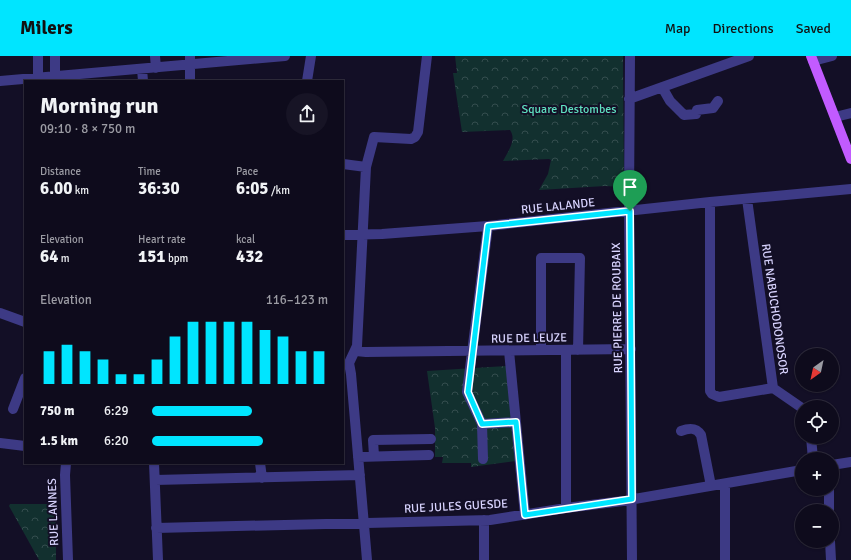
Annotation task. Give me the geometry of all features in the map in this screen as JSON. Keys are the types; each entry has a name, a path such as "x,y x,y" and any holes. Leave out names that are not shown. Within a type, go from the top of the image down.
{"main road":[{"path":"812,58 851,159"}],"street":[{"path":"38,56 46,78"},
{"path":"46,78 55,56"},
{"path":"155,56 156,68"},
{"path":"0,81 94,77 156,68 190,60 285,56"},
{"path":"307,80 311,56"},
{"path":"367,560 351,374 346,363 356,351 357,346 366,166 374,137 411,139 415,137 418,132 427,56"},
{"name":"RUE PIERRE DE ROUBAIX","path":"630,56 632,560"},
{"path":"629,99 749,56"},
{"path":"812,58 832,56"},
{"path":"190,60 190,80"},
{"path":"142,69 143,80"},
{"path":"662,87 670,101 684,114 696,114 697,110 713,108 718,101"},
{"path":"835,117 851,113"},
{"path":"344,164 366,166"},
{"name":"RUE LALANDE","path":"344,235 488,226 710,202 851,189"},
{"name":"RUE NABUCHODONOSOR","path":"747,199 773,388 795,403"},
{"path":"710,202 709,388 712,394 719,397 773,388"},
{"path":"483,459 482,424 468,392 488,226"},
{"path":"541,350 541,258 580,258 578,350"},
{"path":"1,317 24,322"},
{"name":"RUE DE LEUZE","path":"356,351 631,349"},
{"path":"566,350 566,508"},
{"path":"509,351 525,515"},
{"path":"13,409 24,381"},
{"path":"482,424 516,422"},
{"path":"681,431 693,429 698,431 701,435 711,486"},
{"path":"374,456 373,440 431,439"},
{"path":"0,442 24,446"},
{"path":"358,457 429,455"},
{"path":"839,464 851,462"},
{"name":"RUE LANNES","path":"66,464 68,560"},
{"path":"154,464 158,560"},
{"path":"260,464 262,478"},
{"name":"RUE JULES GUESDE","path":"156,528 484,520 632,499 795,471"},
{"path":"155,480 360,475"},
{"path":"724,560 725,484"},
{"path":"484,520 484,560"},
{"path":"830,548 831,560"}],"green space":[{"name":"Square Destombes","path":"455,56 623,56 624,187 605,186 539,190 548,174 551,160 503,161 513,138 510,130 462,132 453,73 457,73"},
{"path":"506,366 516,461 471,467 471,463 442,463 443,457 435,457 435,428 427,371"},
{"path":"10,504 56,504 56,560 39,560 9,506"}],"route":[{"path":"630,211 632,499 525,515 516,422 482,424 468,392 488,226 630,211"}]}
